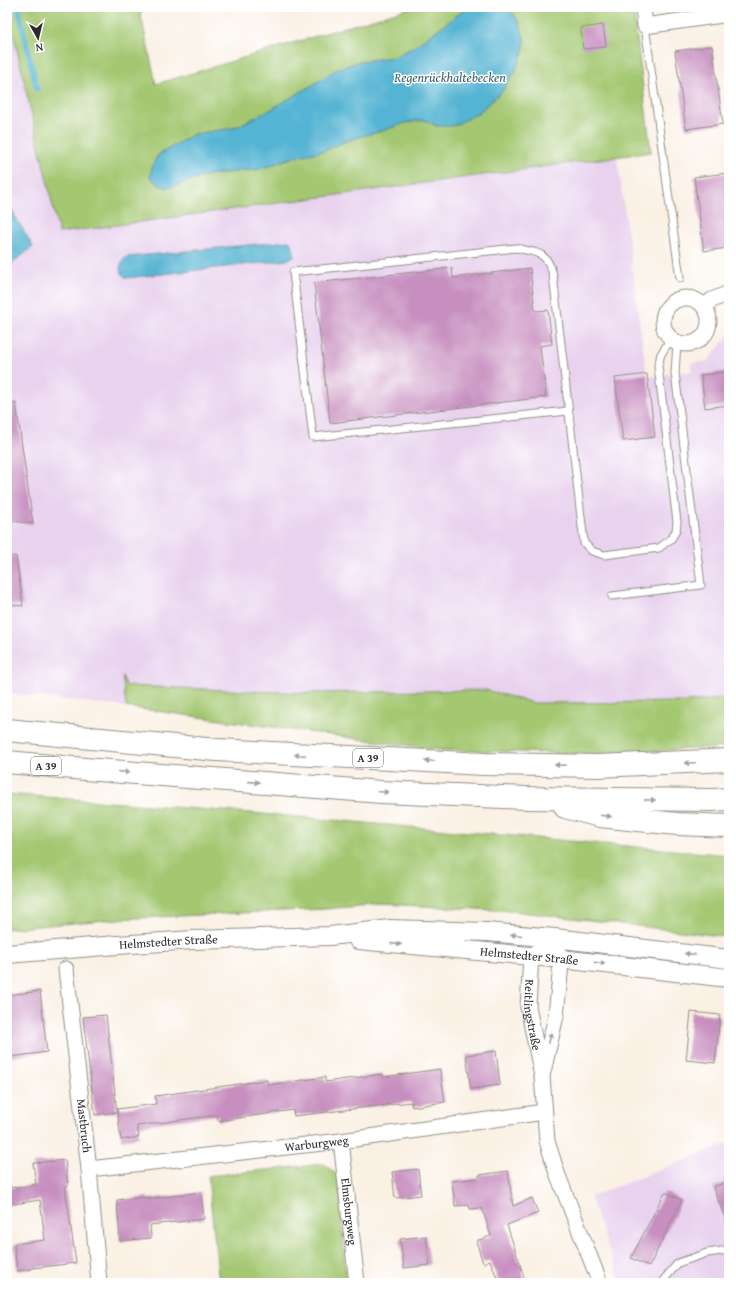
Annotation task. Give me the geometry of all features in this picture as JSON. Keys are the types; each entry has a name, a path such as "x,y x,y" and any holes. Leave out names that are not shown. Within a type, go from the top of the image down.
{"highway":[{"name":"A 39","path":"7,730 217,750 484,764 598,766 729,760"},
{"name":"A 39","path":"7,762 381,792 527,798 729,799"},
{"path":"527,798 600,816 677,824 729,826"}],"street":[{"path":"643,7 645,26 729,14"},
{"path":"704,307 712,300 729,293"},
{"path":"684,298 698,302 704,307 707,314 707,329 704,335 692,343 684,344 674,341 666,333 663,326 665,311 670,305 684,298"},
{"name":"Helmstedter Straße","path":"7,954 185,941 330,936 390,928 487,932 555,938 729,959"},
{"name":"Helmstedter Straße","path":"330,936 561,959 729,978"},
{"path":"531,956 555,938"},
{"name":"Reitlingstraße","path":"542,1076 556,1016 561,959 555,938"},
{"name":"Reitlingstraße","path":"531,956 528,1008 542,1076 547,1140 557,1173 600,1283"},
{"name":"Mastbruch","path":"66,969 88,1169 98,1283"},
{"name":"Warburgweg","path":"88,1169 341,1141 544,1112"},
{"name":"Elmsburgweg","path":"341,1141 357,1283"}],"lane":[{"path":"645,26 680,278"},
{"path":"568,411 312,437 293,272 516,248 544,256 550,264 553,275 584,543 592,551 604,554 659,548 671,539 676,531 677,522 658,366 661,354 674,341"},
{"path":"612,596 701,585 675,374 674,341"},
{"path":"661,1283 678,1263 707,1253 729,1250"}],"shaded area":[{"path":"7,7 59,233 617,156 647,377 691,371 691,363 708,361 729,334 729,698 687,702 533,703 486,690 305,693 127,686 122,677 126,707 7,693"},
{"path":"729,1143 729,1283 621,1283 590,1197"}],"green space":[{"path":"7,7 139,7 156,84 413,7 468,7 417,45 395,57 362,61 337,69 270,110 234,128 194,134 158,155 152,167 168,188 208,175 260,169 294,157 323,151 348,140 405,123 425,120 437,126 477,114 502,91 514,73 522,55 525,41 519,22 507,7 633,7 651,152 59,233"},
{"path":"122,676 127,686 305,693 486,690 533,703 687,702 729,698 729,747 600,754 440,750 126,707"},
{"path":"7,794 275,815 729,855 729,937 513,911 383,904 325,909 116,919 7,929"},
{"path":"324,1164 337,1175 340,1191 346,1283 219,1283 208,1176"}],"water":[{"name":"Regenrückhaltebecken","path":"468,7 508,7 519,22 525,41 522,55 514,73 502,91 477,114 453,126 437,126 425,120 405,123 348,140 323,151 294,157 260,169 208,175 168,188 159,185 150,177 152,167 158,155 194,134 234,128 270,110 337,69 362,61 395,57 417,45"},
{"path":"12,211 33,247 11,264 7,264 7,215"},
{"path":"289,241 293,248 294,256 287,260 127,278 124,276 120,268 122,262 127,257"}],"building":[{"path":"603,25 606,47 583,49 581,28"},
{"path":"712,46 723,124 686,129 675,51"},
{"path":"728,173 729,248 704,251 694,177"},
{"path":"452,268 453,278 530,268 535,311 548,310 552,344 540,346 546,397 330,423 314,283"},
{"path":"729,371 729,405 705,408 701,375"},
{"path":"647,374 655,437 623,441 615,378"},
{"path":"16,403 33,524 7,520 7,404"},
{"path":"16,556 23,606 7,604 7,557"},
{"path":"40,991 47,1052 10,1057 7,1035 7,995"},
{"path":"691,1012 720,1015 715,1063 686,1060"},
{"path":"106,1015 117,1112 95,1115 83,1017"},
{"path":"496,1051 500,1085 471,1089 466,1055"},
{"path":"440,1069 445,1102 412,1107 411,1102 294,1116 293,1110 218,1121 217,1115 137,1126 139,1137 121,1140 117,1109 156,1104 155,1096 267,1080 268,1085 325,1077 325,1082 383,1074 383,1077"},
{"path":"65,1160 68,1186 65,1186 76,1263 17,1271 14,1244 45,1240 40,1200 7,1205 7,1188 36,1185 33,1163"},
{"path":"418,1169 421,1195 395,1198 392,1172"},
{"path":"508,1171 513,1206 532,1198 538,1213 507,1225 526,1283 499,1283 490,1260 483,1263 476,1241 491,1236 482,1208 470,1209 469,1205 455,1206 452,1181 479,1178 479,1175"},
{"path":"729,1181 729,1225 728,1226 713,1187"},
{"path":"201,1192 204,1219 150,1225 151,1238 120,1241 117,1200 148,1197 148,1199"},
{"path":"665,1192 682,1200 649,1267 631,1258"},
{"path":"426,1236 430,1265 404,1268 400,1239"}],"waterway":[{"path":"18,7 37,89"}]}
